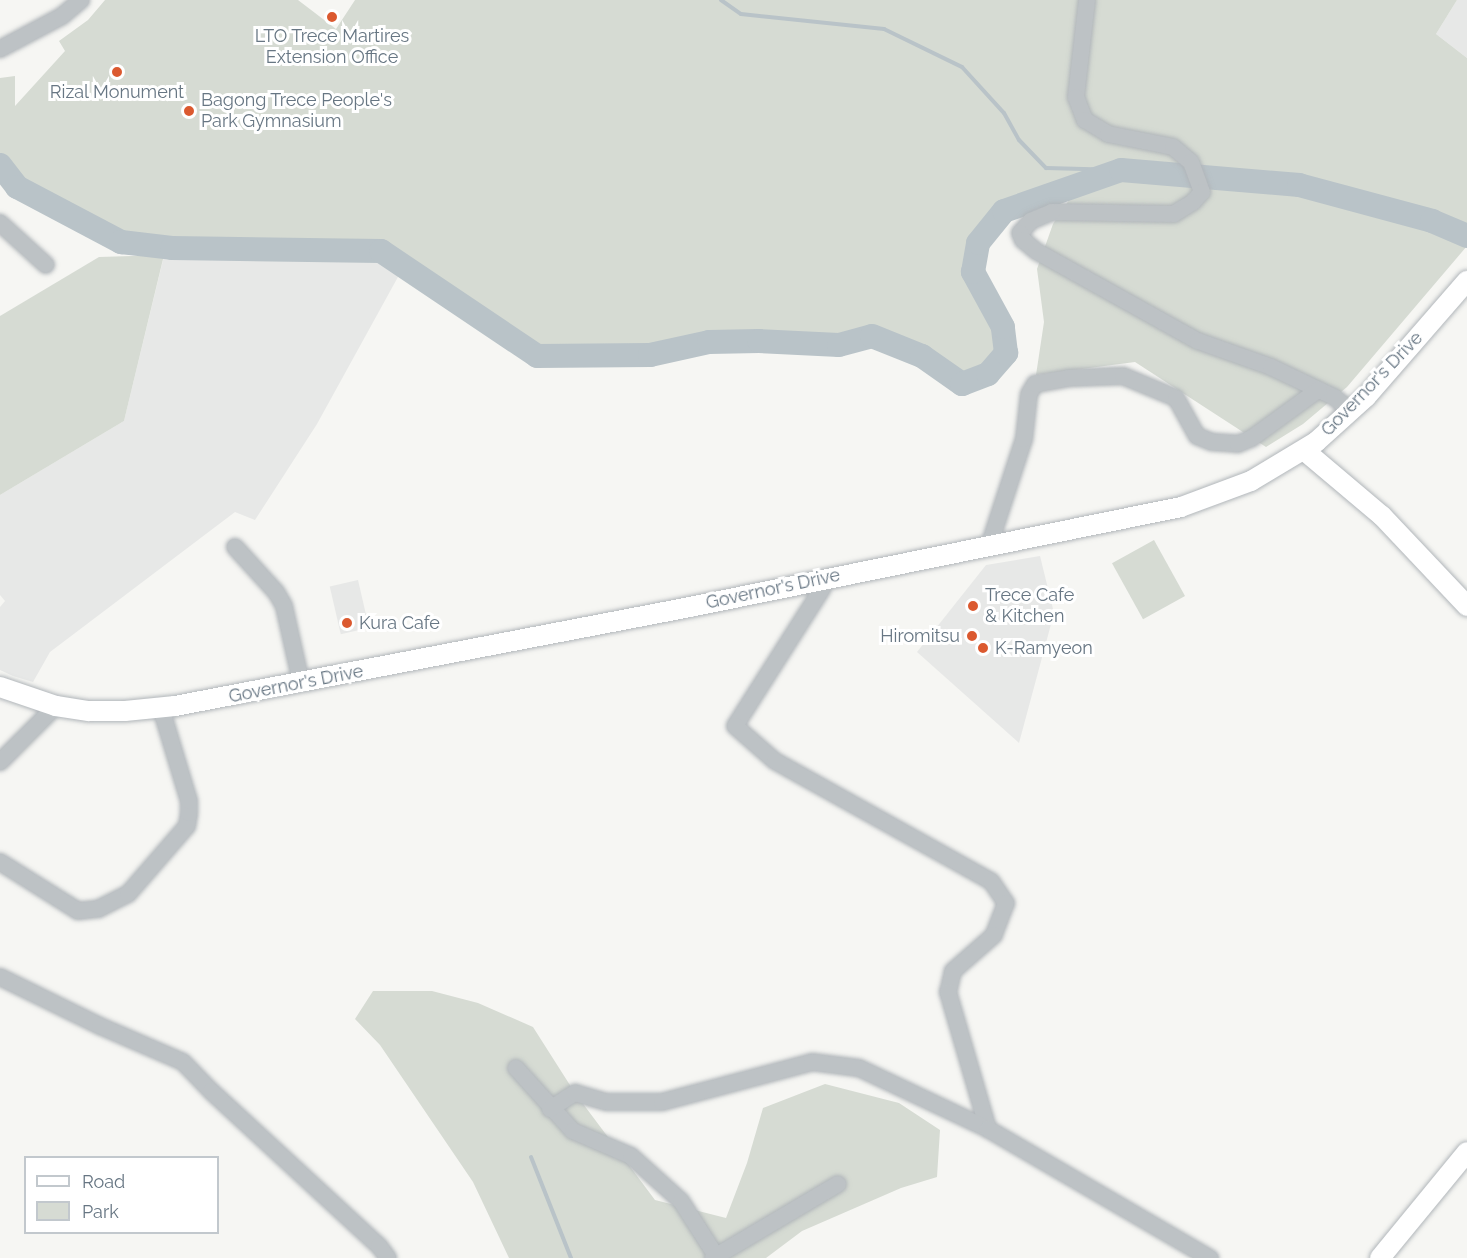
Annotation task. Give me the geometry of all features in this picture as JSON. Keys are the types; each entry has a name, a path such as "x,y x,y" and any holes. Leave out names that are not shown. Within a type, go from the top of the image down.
{"main road":[{"name":"Governor's Drive","path":"0,687 56,706 108,712 161,708 1181,507 1251,481 1305,451 1352,411 1467,281"},
{"path":"1305,451 1382,516 1467,606"},
{"path":"1380,1258 1467,1152"}],"street":[{"path":"0,49 62,16 81,0"},
{"path":"1087,0 1076,97 1086,120 1108,134 1173,147 1191,162 1202,192 1193,202 1174,214 1052,212 1031,220 1020,233 1023,240 1036,251 1198,341 1271,367 1335,397 1352,411"},
{"path":"0,224 46,265"},
{"path":"989,546 1024,439 1029,394 1035,384 1068,378 1123,376 1176,398 1197,436 1212,442 1238,444 1252,438 1318,390"},
{"path":"235,547 276,592 284,606 301,682"},
{"path":"821,579 822,589 735,726 775,761 991,881 1006,903 994,934 953,971 948,992 988,1128"},
{"path":"0,762 56,706"},
{"path":"0,862 78,911 98,909 128,894 187,826 189,801 161,708"},
{"path":"0,976 100,1026 183,1062 211,1091 379,1246 388,1258"},
{"path":"550,1109 575,1093 607,1102 662,1102 812,1062 859,1068 988,1128 1210,1258"},
{"path":"516,1068 550,1109 573,1131 631,1156 681,1201 715,1257 838,1184"}],"shaded area":[{"path":"1457,0 1467,0 1467,58 1436,34"},
{"path":"172,248 381,251 404,266 317,424 255,520 235,512 50,652 33,682 13,676 0,670 0,607 5,601 0,595 0,495 124,421 164,256"},
{"path":"1040,556 1054,613 1019,743 917,652 986,565"},
{"path":"358,580 369,628 341,634 330,587"}],"green space":[{"path":"105,0 298,0 336,29 355,0 1457,0 1436,34 1467,58 1467,246 1347,387 1303,424 1266,447 1135,362 1036,375 1044,322 1037,269 1053,224 1079,185 1004,211 978,243 974,272 1003,327 1006,353 988,374 962,384 922,356 872,336 839,345 759,341 709,342 650,355 537,356 382,251 172,248 121,242 17,187 0,165 0,78 15,76 15,106 65,51 59,41 88,20"},
{"path":"164,255 124,421 0,495 0,316 99,257"},
{"path":"1154,540 1185,596 1143,619 1112,563"},
{"path":"373,991 432,991 478,1003 533,1027 575,1093 655,1200 726,1218 747,1163 763,1108 825,1084 899,1103 940,1130 937,1177 901,1188 802,1231 766,1258 509,1258 473,1182 380,1045 355,1019"}],"waterway":[{"path":"721,0 741,14 884,29 962,67 1004,113 1019,140 1046,168 1121,170"},
{"path":"0,165 17,187 121,242 172,248 381,251 537,356 650,355 709,342 759,341 839,345 872,336 922,356 962,384 988,374 1006,353 1003,327 973,272 978,243 1004,211 1121,170 1299,185 1432,221 1467,236"},
{"path":"531,1157 571,1258"}],"place":[{"name":"LTO Trece Martires Extension Office","path":"332,17"},
{"name":"Rizal Monument","path":"117,72"},
{"name":"Bagong Trece People's Park Gymnasium","path":"189,111"},
{"name":"Trece Cafe & Kitchen","path":"973,606"},
{"name":"Kura Cafe","path":"347,623"},
{"name":"Hiromitsu","path":"972,636"},
{"name":"K-Ramyeon","path":"983,648"}]}
